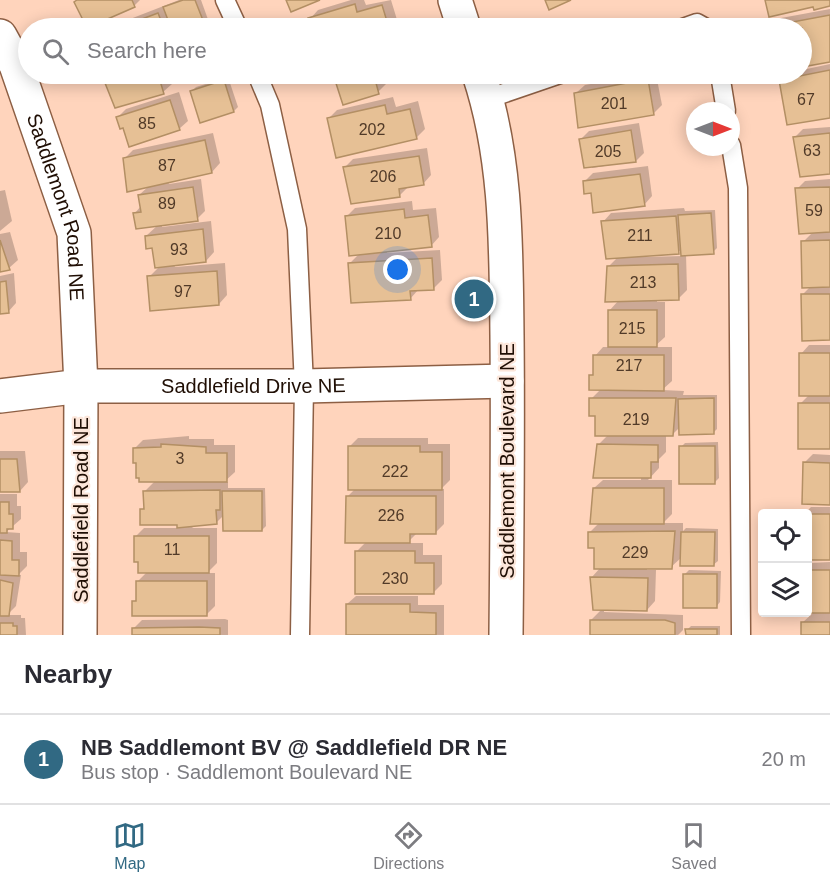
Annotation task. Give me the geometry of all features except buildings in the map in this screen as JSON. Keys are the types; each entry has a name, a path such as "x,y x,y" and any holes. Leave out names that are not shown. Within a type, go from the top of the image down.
{"street":[{"path":"455,0 461,18"},
{"name":"Saddlemont Road NE","path":"0,36 18,71"},
{"name":"Saddlemont Road NE","path":"23,84 74,233 81,386"},
{"name":"Saddlemont Boulevard NE","path":"483,86 497,150 506,229 506,635"},
{"name":"Saddlefield Drive NE","path":"0,396 81,386 304,386 507,381"},
{"name":"Saddlefield Road NE","path":"80,635 81,386"}],"lane":[{"path":"225,0 233,18"},
{"path":"261,84 270,105 297,229 304,386 300,635"},
{"path":"722,84 725,102"},
{"path":"733,156 738,189 741,635"}],"place":[{"name":"NB Saddlemont BV @ Saddlefield DR NE","path":"474,299"}]}
